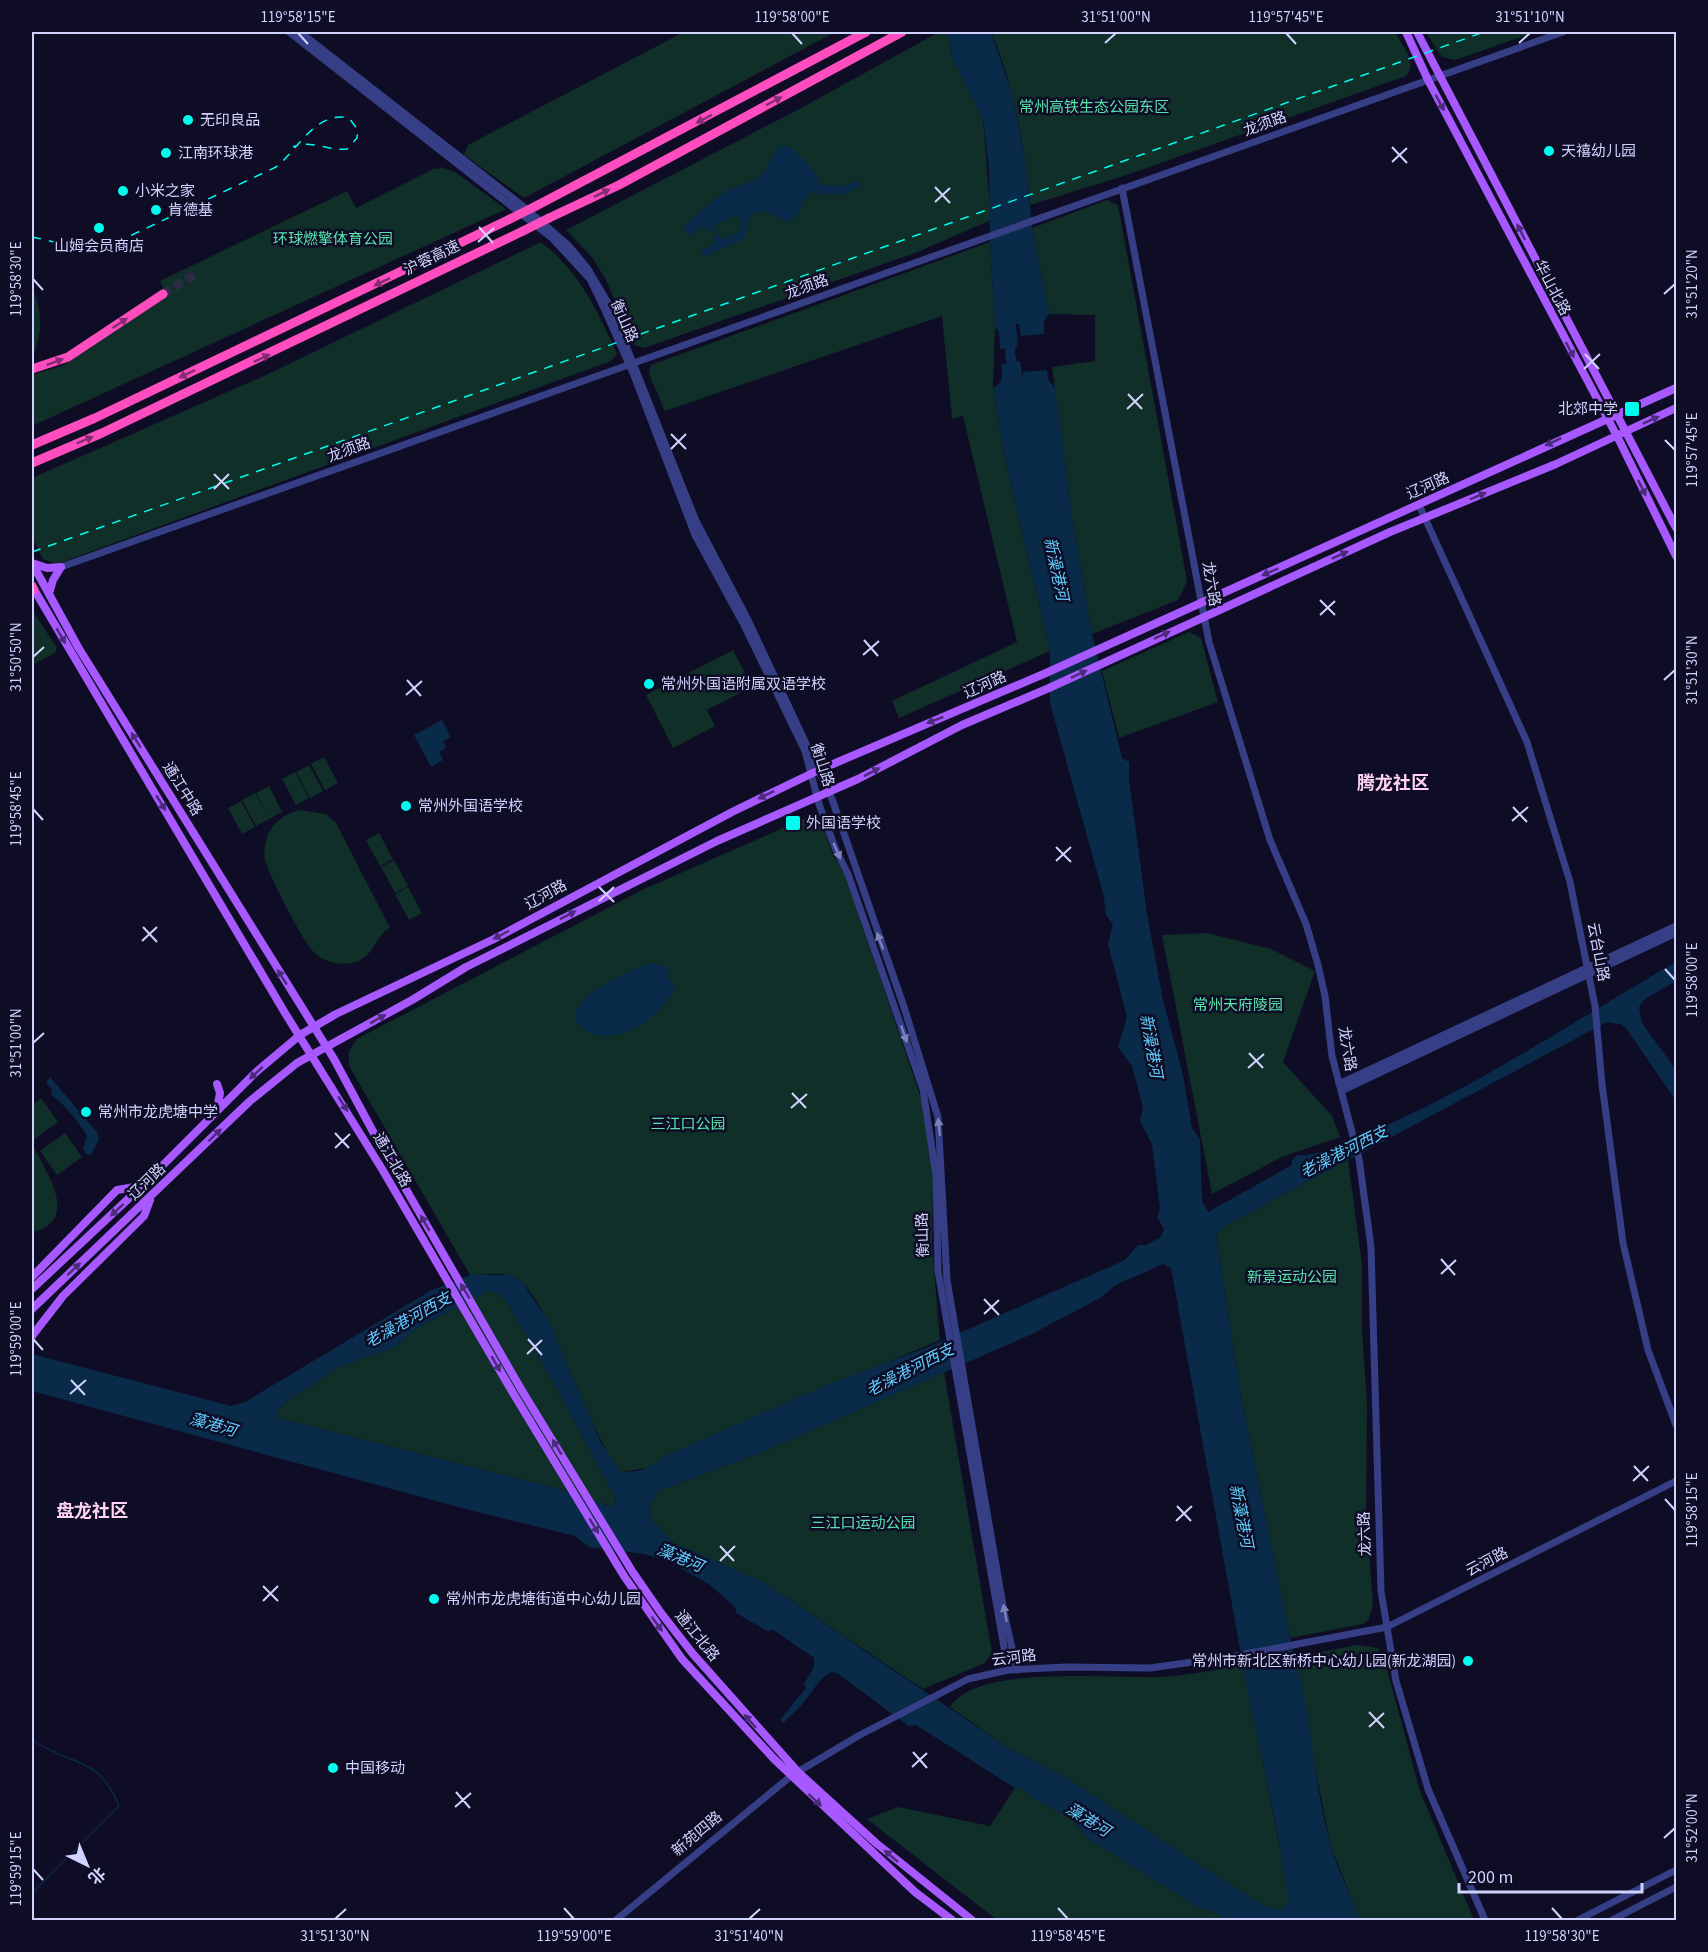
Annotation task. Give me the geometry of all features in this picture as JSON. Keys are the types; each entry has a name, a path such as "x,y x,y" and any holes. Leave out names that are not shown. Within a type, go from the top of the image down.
{"highway":[{"name":"沪蓉高速","path":"32,445 95,418 510,219 866,32"},
{"name":"沪蓉高速","path":"32,463 112,429 619,185 902,32"},
{"path":"32,369 54,363 76,351 163,294"}],"main road":[{"name":"华山北路","path":"1406,32 1428,80 1616,435 1677,556"},
{"name":"华山北路","path":"1417,32 1677,528"},
{"name":"辽河路","path":"32,1289 142,1186 241,1088 300,1035 314,1026 399,982 484,944 732,812 815,771 1046,673 1606,418 1677,388"},
{"name":"辽河路","path":"32,1310 250,1101 313,1054 412,1000 466,967 717,841 828,792 962,725 1049,688 1203,616 1424,518 1677,408"},
{"path":"32,563 47,568 61,567"},
{"name":"通江中路","path":"32,563 78,647 326,1046"},
{"path":"49,594 53,580 61,567"},
{"name":"通江中路","path":"32,587 313,1054"},
{"name":"通江北路","path":"326,1046 451,1277"},
{"name":"通江北路","path":"313,1054 451,1277"},
{"path":"217,1111 220,1100 217,1084 230,1091 241,1088"},
{"path":"32,1277 117,1190 142,1186"},
{"path":"32,1336 63,1296 144,1216 151,1197"},
{"path":"451,1277 471,1310"},
{"name":"通江北路","path":"471,1310 613,1558 682,1659 743,1727 795,1774 972,1920"},
{"name":"通江北路","path":"471,1310 626,1561 693,1654 795,1774 915,1892 952,1920"}],"street":[{"name":"衡山路","path":"289,32 552,238 590,279 632,364"},
{"name":"衡山路","path":"300,32 562,239 588,269 600,288 696,521 748,620 815,771 828,792 904,1007 938,1117 942,1234 953,1333"},
{"name":"龙须路","path":"61,567 1563,32"},
{"name":"龙六路","path":"1122,189 1203,616 1270,838 1306,924 1318,964 1340,1087 1359,1159 1371,1247 1381,1591 1396,1681 1428,1789 1485,1920"},
{"name":"云台山路","path":"1419,505 1527,742 1570,882 1595,1006 1623,1243 1648,1350 1677,1425"},
{"name":"衡山路","path":"815,771 820,807 848,874 923,1089 936,1176 938,1271 953,1333 1005,1617 1017,1670"},
{"path":"1589,972 1677,926"},
{"path":"1340,1087 1677,933"},
{"name":"衡山路","path":"959,1367 1008,1670"},
{"name":"云河路","path":"795,1774 893,1718 968,1679 1008,1670 1067,1667 1150,1668 1235,1656 1387,1627 1677,1481"},
{"name":"新苑四路","path":"616,1920 795,1774"},
{"path":"1578,1920 1677,1870"},
{"path":"1612,1920 1677,1887"}],"green space":[{"path":"684,32 835,32 524,198 464,155 468,145"},
{"path":"939,32 948,33 952,57 983,119 991,220 915,253 644,348 634,345 606,280 592,257 566,230 803,107"},
{"name":"常州高铁生态公园东区","path":"991,32 1395,32 1408,54 1410,65 1406,76 1127,175 1030,205 1017,117 1006,74"},
{"path":"1426,32 1535,32 1455,60 1442,57"},
{"name":"环球燃擎体育公园","path":"444,168 455,172 506,209 32,426 34,374 62,366 167,296 160,281 347,191 356,208 433,169"},
{"path":"1107,200 1118,205 1187,581 1178,600 1092,634 1072,517 1052,367 1095,361 1095,315 1049,314 1032,228"},
{"path":"541,242 567,266 586,293 617,354 611,361 57,564 43,559 32,537 32,478 264,376"},
{"path":"990,242 995,327 993,388 1006,463 1050,651 899,718 892,701 1017,642 963,416 952,419 942,316 665,411 649,374 651,365"},
{"path":"32,287 40,314 40,331 32,358"},
{"path":"32,610 57,648 55,653 32,665"},
{"path":"1189,632 1201,638 1218,702 1119,738 1102,671"},
{"path":"733,650 752,687 707,710 715,726 673,748 646,695"},
{"path":"324,757 338,783 325,790 311,764"},
{"path":"309,765 323,791 310,798 296,772"},
{"path":"295,772 309,798 296,805 282,779"},
{"path":"269,786 282,812 269,819 256,793"},
{"path":"255,793 269,819 256,826 242,800"},
{"path":"241,801 255,827 242,834 228,808"},
{"path":"299,810 326,814 336,823 390,928 385,931 365,957 355,962 343,964 331,962 316,954 303,937 288,910 265,861 266,843 271,828 283,817"},
{"name":"三江口公园","path":"813,815 821,820 833,855 845,875 921,1098 933,1176 932,1245 940,1340 663,1457 653,1467 621,1472 595,1428 539,1306 525,1286 512,1276 470,1275 349,1066 349,1051 357,1039 644,889"},
{"path":"379,833 393,859 380,866 366,840"},
{"path":"394,860 408,886 395,893 381,867"},
{"path":"408,887 422,913 409,920 395,894"},
{"name":"常州天府陵园","path":"1207,933 1271,949 1315,971 1283,1062 1332,1116 1340,1137 1282,1157 1212,1194 1162,935"},
{"path":"41,1098 58,1122 33,1140 32,1105"},
{"path":"65,1133 82,1157 57,1175 40,1151"},
{"path":"32,1144 51,1180 57,1206 55,1217 47,1226 32,1232"},
{"name":"新景运动公园","path":"1348,1160 1362,1264 1362,1329 1367,1405 1366,1517 1373,1604 1369,1619 1363,1624 1290,1638 1241,1396 1216,1236 1221,1228"},
{"path":"489,1291 498,1293 506,1300 556,1387 616,1499 613,1507 559,1489 277,1418 276,1412 295,1394 308,1389 335,1368 395,1347 417,1328"},
{"name":"三江口运动公园","path":"944,1372 992,1653 985,1663 923,1689 763,1582 672,1542 651,1519 650,1505 658,1491 762,1452"},
{"path":"1357,1645 1378,1648 1384,1658 1420,1791 1474,1920 1360,1920 1330,1844 1294,1657"},
{"path":"1243,1665 1289,1892 1289,1902 1282,1910 1265,1907 1066,1778 1007,1747 950,1707 964,1693 987,1684 1015,1679 1168,1676"},
{"path":"1015,1788 1021,1788 1035,1799 1071,1819 1089,1839 1198,1907 1215,1912 1227,1920 997,1920 867,1819 898,1807 990,1826"}],"water":[{"path":"948,32 991,32 1013,97 1026,164 1032,228 1049,314 1044,322 1044,334 1021,336 1019,324 1016,324 1018,347 1000,349 999,332 995,327 989,168 983,119 952,57"},
{"path":"782,145 793,149 814,171 821,185 843,186 859,180 860,187 841,195 808,193 796,217 790,221 782,220 767,212 754,213 749,220 744,239 703,257 701,250 716,243 713,237 719,234 722,240 739,232 742,220 734,216 715,225 717,230 711,233 710,229 701,227 690,236 682,227 725,191 756,180 764,172 777,148"},
{"path":"1020,361 1023,380 1023,372 1047,370 1048,379 1055,388 1072,517 1092,634 1122,758 1129,762 1129,779 1147,914 1163,1000 1183,1075 1192,1128 1200,1140 1202,1201 1208,1212 1292,1165 1292,1160 1297,1155 1328,1150 1430,1105 1513,1059 1676,962 1676,981 1645,999 1639,1007 1642,1023 1676,1070 1676,1101 1626,1028 1620,1024 1607,1022 1221,1228 1216,1236 1241,1396 1305,1703 1324,1820 1336,1862 1360,1920 1227,1920 1215,1912 1198,1907 1089,1839 1071,1819 1034,1799 1021,1788 1015,1788 916,1725 909,1726 838,1674 832,1672 824,1677 783,1723 780,1720 806,1688 804,1684 814,1667 814,1658 772,1629 769,1632 736,1613 735,1607 710,1585 670,1562 644,1554 589,1547 575,1536 458,1507 32,1391 32,1354 231,1406 245,1402 430,1291 470,1275 512,1275 523,1283 550,1324 602,1445 621,1472 633,1471 649,1467 663,1457 824,1386 928,1347 1125,1260 1138,1245 1146,1245 1161,1237 1164,1229 1157,1217 1160,1209 1152,1144 1140,1121 1143,1108 1132,1066 1118,1047 1127,1017 1108,944 1113,924 1106,915 1104,897 1050,703 1050,651 1006,463 993,388 1002,378 1001,364","holes":["1163,1264 1171,1268 1248,1693 1277,1830 1289,1902 1282,1910 1265,1907 1066,1778 1007,1747 763,1582 672,1542 651,1519 650,1505 658,1491 762,1452 1030,1335 1100,1298 1116,1285","489,1291 498,1293 506,1300 556,1387 616,1499 613,1507 559,1489 277,1418 276,1412 295,1394 308,1389 335,1368 395,1347 417,1328"]},
{"path":"442,720 451,737 443,741 446,748 439,752 443,760 431,767 414,735"},
{"path":"650,963 668,967 667,977 676,986 669,999 645,1022 615,1035 600,1036 586,1030 574,1019 578,1008 594,991"},
{"path":"50,1077 97,1132 99,1139 91,1155 86,1154 83,1149 87,1136 84,1131 65,1107 51,1095 52,1089 46,1083"}],"waterway":[{"name":"新澡港河","path":"1011,335 1010,355 1015,376"},
{"path":"32,1740 93,1770 111,1790 119,1806 32,1893"}],"tunnel":[{"path":"163,294 194,275"}],"railway":[{"path":"32,552 1484,32"},
{"path":"32,237 82,247 117,242 276,167 284,160 292,151 300,142 308,133 327,120 337,117 349,118 358,130 357,138 347,149 306,144 300,145 293,147"}],"place":[{"name":"无印良品","path":"188,120"},
{"name":"天禧幼儿园","path":"1549,151"},
{"name":"江南环球港","path":"166,153"},
{"name":"小米之家","path":"123,191"},
{"name":"肯德基","path":"156,210"},
{"name":"山姆会员商店","path":"99,228"},
{"name":"北郊中学","path":"1632,409"},
{"name":"常州外国语附属双语学校","path":"649,684"},
{"name":"常州外国语学校","path":"406,806"},
{"name":"外国语学校","path":"793,823"},
{"name":"常州市龙虎塘中学","path":"86,1112"},
{"name":"常州市龙虎塘街道中心幼儿园","path":"434,1599"},
{"name":"常州市新北区新桥中心幼儿园(新龙湖园)","path":"1468,1661"},
{"name":"中国移动","path":"333,1768"}],"district":[{"name":"腾龙社区","path":"1393,783"},
{"name":"盘龙社区","path":"92,1511"}],"water label":[{"name":"老澡港河西支","path":"1344,1152"},
{"name":"老澡港河西支","path":"408,1320"},
{"name":"老澡港河西支","path":"910,1370"},
{"name":"藻港河","path":"213,1425"},
{"name":"新藻港河","path":"1241,1516"},
{"name":"藻港河","path":"680,1558"},
{"name":"藻港河","path":"1088,1820"}]}
